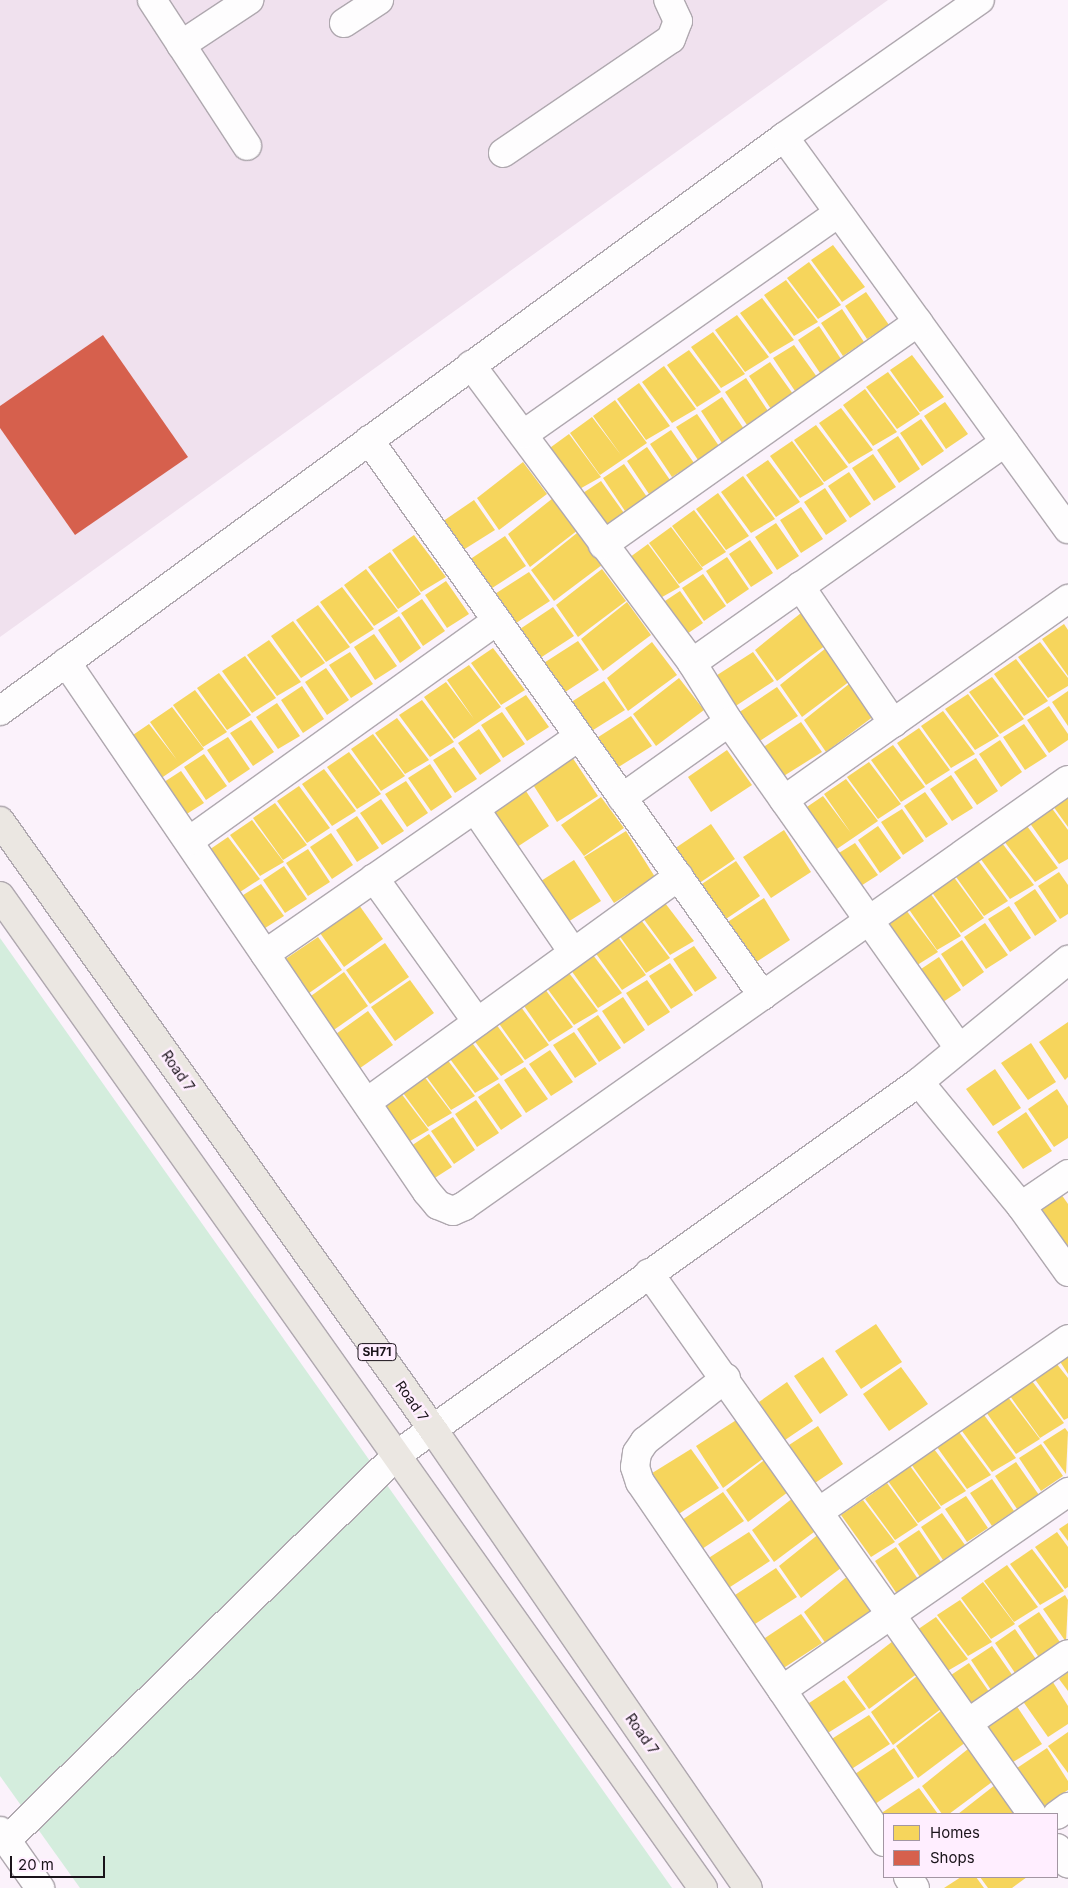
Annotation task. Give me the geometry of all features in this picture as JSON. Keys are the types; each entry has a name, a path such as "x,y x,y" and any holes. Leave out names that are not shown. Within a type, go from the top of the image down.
{"main road":[{"name":"Road 7","path":"0,821 434,1431 748,1888"},
{"name":"SH71","path":"0,896 398,1454 704,1888"}],"street":[{"path":"152,0 247,146"},
{"path":"181,45 250,0"},
{"path":"344,23 379,0"},
{"path":"503,153 670,39 678,21 668,0"},
{"path":"0,711 784,137 980,0"},
{"path":"784,137 1068,529"},
{"path":"524,434 838,213"},
{"path":"602,545 918,322"},
{"path":"472,365 524,434 602,545 692,663 729,722 959,1048"},
{"path":"369,440 763,996"},
{"path":"692,663 1005,442"},
{"path":"800,586 893,723"},
{"path":"784,800 1068,599"},
{"path":"189,841 496,621"},
{"path":"66,662 427,1192 438,1204 454,1210 464,1206 1068,780"},
{"path":"622,798 729,722"},
{"path":"265,954 578,737"},
{"path":"474,809 573,952"},
{"path":"367,1102 678,876"},
{"path":"374,878 477,1022"},
{"path":"40,1888 3,1836 398,1454 434,1431 649,1273 919,1082 1068,960"},
{"path":"919,1082 1021,1206 1068,1272"},
{"path":"1021,1206 1068,1174"},
{"path":"649,1273 726,1378 1031,1813"},
{"path":"820,1511 1068,1339"},
{"path":"726,1378 645,1441 637,1453 635,1467 640,1482 883,1841"},
{"path":"782,1690 1068,1492"},
{"path":"968,1723 1068,1654"},
{"path":"1058,1849 1068,1864"}],"shaded area":[{"path":"0,0 888,0 0,637"}],"green space":[{"path":"0,938 672,1888 80,1888 0,1776"}],"building: Homes":[{"path":"833,245 865,287 842,302 811,260"},
{"path":"809,262 841,305 818,319 787,278"},
{"path":"786,280 818,322 794,336 764,295"},
{"path":"866,292 889,325 867,339 845,306"},
{"path":"762,298 794,340 770,354 740,313"},
{"path":"842,309 864,342 843,356 821,323"},
{"path":"737,315 769,357 745,372 715,330"},
{"path":"819,326 841,359 820,373 798,340"},
{"path":"713,332 745,374 721,388 691,347"},
{"path":"794,345 817,377 795,391 773,358"},
{"path":"689,350 721,392 697,407 667,365"},
{"path":"912,355 944,397 920,412 890,370"},
{"path":"770,362 793,394 771,409 749,376"},
{"path":"664,366 696,409 672,423 642,382"},
{"path":"888,372 920,414 897,429 866,387"},
{"path":"746,378 768,411 747,425 725,392"},
{"path":"639,383 670,426 646,440 617,399"},
{"path":"865,389 897,432 873,446 843,405"},
{"path":"722,397 744,429 722,443 701,411"},
{"path":"615,400 647,443 600,475 570,433 592,417 621,455 593,416"},
{"path":"945,402 968,434 946,449 924,416"},
{"path":"841,408 873,450 849,464 819,423"},
{"path":"697,414 719,446 698,460 676,427"},
{"path":"921,419 944,451 922,466 900,433"},
{"path":"816,425 848,467 824,482 794,440"},
{"path":"671,430 694,463 672,477 650,444"},
{"path":"569,434 601,477 576,491 547,450"},
{"path":"898,436 920,469 899,483 877,450"},
{"path":"792,441 824,484 800,498 770,456"},
{"path":"647,447 670,480 649,494 627,461"},
{"path":"873,454 896,487 874,501 852,468"},
{"path":"768,460 800,502 776,517 746,475"},
{"path":"523,462 547,494 499,530 477,498"},
{"path":"624,464 647,497 625,511 603,478"},
{"path":"849,472 871,504 850,518 828,486"},
{"path":"743,476 775,519 751,533 721,492"},
{"path":"601,481 624,513 602,528 580,495"},
{"path":"825,488 847,521 826,535 804,502"},
{"path":"718,493 749,536 726,550 696,509"},
{"path":"553,498 578,530 530,567 508,534"},
{"path":"474,500 495,530 452,557 433,528"},
{"path":"801,507 823,539 801,553 780,520"},
{"path":"694,510 726,552 702,567 672,526"},
{"path":"776,523 799,556 777,570 755,537"},
{"path":"671,527 703,569 679,584 649,543"},
{"path":"577,533 602,565 554,601 531,570"},
{"path":"414,535 446,577 421,592 392,550"},
{"path":"505,536 526,566 483,594 463,564"},
{"path":"750,540 773,573 751,587 729,554"},
{"path":"648,544 680,587 655,601 626,560"},
{"path":"390,552 421,594 398,609 368,567"},
{"path":"727,557 749,589 727,604 706,571"},
{"path":"366,569 398,611 374,626 344,585"},
{"path":"602,569 626,601 578,637 556,605"},
{"path":"529,572 550,601 507,629 487,599"},
{"path":"703,574 726,606 704,621 682,588"},
{"path":"446,581 469,614 447,628 425,595"},
{"path":"342,587 374,629 350,644 320,602"},
{"path":"680,591 703,623 681,638 659,605"},
{"path":"422,599 445,631 423,646 401,613"},
{"path":"627,602 651,635 603,671 581,639"},
{"path":"318,605 350,647 326,662 296,620"},
{"path":"553,607 574,636 531,664 511,635"},
{"path":"801,613 826,645 777,681 755,650"},
{"path":"399,616 421,648 400,663 378,630"},
{"path":"293,621 325,663 301,678 271,636"},
{"path":"1064,624 1068,630 1068,676 1042,639"},
{"path":"374,634 397,666 375,680 354,647"},
{"path":"269,640 301,682 277,696 247,655"},
{"path":"578,641 599,670 556,698 536,668"},
{"path":"652,642 677,675 628,711 607,678"},
{"path":"1040,642 1068,678 1068,686 1048,698 1018,657"},
{"path":"493,648 525,690 501,705 471,663"},
{"path":"826,648 850,681 802,717 780,685"},
{"path":"350,652 373,684 351,698 329,665"},
{"path":"753,652 774,681 731,709 711,679"},
{"path":"245,656 276,698 252,713 222,671"},
{"path":"1016,659 1048,701 1024,716 994,674"},
{"path":"469,665 501,707 454,739 424,697 446,682 474,719 447,680"},
{"path":"326,668 349,700 327,715 305,682"},
{"path":"219,673 251,715 227,730 197,688"},
{"path":"992,677 1024,719 1000,734 969,692"},
{"path":"679,678 704,710 656,746 633,714"},
{"path":"604,681 625,710 582,737 562,708"},
{"path":"849,684 874,716 826,752 804,720"},
{"path":"302,686 324,719 303,733 281,700"},
{"path":"777,687 798,716 755,744 735,715"},
{"path":"195,690 227,732 203,747 173,705"},
{"path":"1068,691 1068,726 1052,702"},
{"path":"968,694 999,736 975,750 945,709"},
{"path":"526,695 549,727 527,741 505,708"},
{"path":"422,700 454,742 430,757 399,715"},
{"path":"277,703 300,736 278,749 256,717"},
{"path":"1049,706 1068,734 1068,740 1049,753 1027,720"},
{"path":"172,707 204,749 157,781 127,739 149,724 177,760 150,722"},
{"path":"943,711 975,754 951,768 921,726"},
{"path":"502,712 525,744 503,758 481,725"},
{"path":"631,716 652,746 609,773 589,743"},
{"path":"397,718 429,760 405,774 375,733"},
{"path":"251,720 274,752 253,766 230,733"},
{"path":"801,722 822,752 779,779 759,750"},
{"path":"1024,724 1047,756 1025,770 1003,737"},
{"path":"919,728 950,770 926,785 897,743"},
{"path":"479,729 501,761 480,775 458,743"},
{"path":"373,734 405,776 381,791 351,749"},
{"path":"228,737 250,769 229,783 207,750"},
{"path":"1000,740 1022,772 1001,787 979,754"},
{"path":"893,745 925,787 901,802 871,760"},
{"path":"454,747 477,779 455,793 433,760"},
{"path":"727,750 752,785 711,812 688,777"},
{"path":"349,752 381,794 357,809 327,767"},
{"path":"204,754 227,786 206,800 184,767"},
{"path":"570,754 598,796 557,822 530,780"},
{"path":"976,758 998,791 977,805 954,772"},
{"path":"869,762 901,804 878,819 847,777"},
{"path":"430,764 452,797 431,811 408,778"},
{"path":"324,769 356,811 332,826 302,784"},
{"path":"181,771 204,803 182,817 161,784"},
{"path":"951,775 973,808 952,821 930,789"},
{"path":"846,779 878,821 831,853 801,811 823,796 851,833 824,794"},
{"path":"406,781 428,813 407,827 385,794"},
{"path":"522,785 549,826 508,853 481,811"},
{"path":"299,786 330,828 307,843 277,801"},
{"path":"925,792 948,824 926,838 904,806"},
{"path":"1068,796 1068,827 1053,806"},
{"path":"601,797 624,828 584,856 561,825"},
{"path":"381,799 404,831 382,845 360,813"},
{"path":"275,803 307,845 283,860 253,818"},
{"path":"1051,807 1068,830 1068,859 1059,864 1029,822"},
{"path":"902,809 924,841 903,855 881,822"},
{"path":"357,816 379,848 357,862 336,830"},
{"path":"252,820 284,862 260,876 230,835"},
{"path":"711,824 735,859 695,886 671,851"},
{"path":"878,826 901,858 880,873 858,840"},
{"path":"1027,826 1058,868 1035,882 1004,841"},
{"path":"784,830 811,872 771,898 743,857"},
{"path":"626,831 655,877 614,903 584,857"},
{"path":"331,833 353,865 332,879 310,847"},
{"path":"228,837 260,879 237,894 206,852"},
{"path":"855,843 878,875 856,889 834,856"},
{"path":"1002,843 1034,885 1010,899 980,858"},
{"path":"308,849 330,882 308,896 286,863"},
{"path":"977,859 1008,901 984,916 954,874"},
{"path":"574,860 601,901 560,927 533,886"},
{"path":"736,861 760,896 720,923 696,888"},
{"path":"284,866 307,899 285,913 263,880"},
{"path":"1059,872 1068,885 1068,914 1060,919 1038,886"},
{"path":"953,876 984,918 961,933 931,891"},
{"path":"261,884 284,916 262,930 240,897"},
{"path":"1035,889 1057,921 1035,936 1014,903"},
{"path":"930,893 961,936 937,950 908,908"},
{"path":"764,898 790,940 750,966 723,925"},
{"path":"662,899 694,941 670,955 640,914"},
{"path":"359,905 383,939 344,967 320,933"},
{"path":"1009,906 1031,938 1010,952 988,919"},
{"path":"906,910 938,952 914,967 884,926"},
{"path":"638,916 670,958 646,973 616,931"},
{"path":"985,923 1008,955 986,969 964,937"},
{"path":"615,933 646,975 622,990 592,948"},
{"path":"318,937 342,970 302,998 278,964"},
{"path":"962,940 984,972 963,987 941,954"},
{"path":"385,943 409,977 370,1004 346,970"},
{"path":"694,946 717,978 695,992 673,959"},
{"path":"590,951 622,993 598,1008 568,966"},
{"path":"939,957 961,990 940,1004 918,971"},
{"path":"670,963 693,995 671,1009 649,976"},
{"path":"566,969 598,1011 574,1025 544,984"},
{"path":"344,972 368,1006 328,1034 304,1001"},
{"path":"410,980 434,1013 395,1041 371,1007"},
{"path":"647,980 670,1012 648,1026 626,993"},
{"path":"542,985 573,1027 549,1042 520,1000"},
{"path":"623,997 645,1030 624,1044 602,1011"},
{"path":"518,1003 549,1045 525,1060 495,1018"},
{"path":"368,1011 393,1045 353,1073 329,1039"},
{"path":"598,1015 621,1048 599,1062 577,1029"},
{"path":"493,1020 524,1062 501,1076 470,1035"},
{"path":"1068,1022 1068,1077 1065,1080 1039,1042"},
{"path":"574,1032 597,1064 575,1078 553,1045"},
{"path":"467,1036 499,1079 475,1093 445,1052"},
{"path":"1031,1043 1056,1082 1028,1100 1001,1063"},
{"path":"550,1050 573,1082 551,1096 529,1064"},
{"path":"443,1054 475,1096 451,1110 421,1069"},
{"path":"525,1067 548,1099 526,1113 504,1080"},
{"path":"995,1069 1021,1108 993,1126 966,1089"},
{"path":"420,1071 452,1113 428,1127 398,1086"},
{"path":"499,1083 522,1116 501,1130 478,1097"},
{"path":"397,1088 429,1130 405,1144 375,1103"},
{"path":"1057,1089 1068,1106 1068,1138 1054,1147 1028,1109"},
{"path":"476,1100 499,1133 477,1147 455,1114"},
{"path":"1026,1112 1052,1151 1023,1169 997,1132"},
{"path":"453,1117 475,1150 454,1164 431,1131"},
{"path":"429,1134 452,1167 430,1181 408,1148"},
{"path":"1061,1194 1068,1204 1068,1251 1038,1209"},
{"path":"876,1324 902,1362 861,1389 835,1351"},
{"path":"1068,1354 1068,1374 1059,1360"},
{"path":"823,1357 848,1395 820,1414 794,1376"},
{"path":"1056,1363 1068,1378 1068,1418 1064,1420 1034,1378"},
{"path":"901,1367 928,1404 889,1431 863,1394"},
{"path":"1032,1381 1064,1423 1040,1438 1010,1396"},
{"path":"787,1382 813,1421 785,1440 759,1402"},
{"path":"1008,1397 1040,1439 1016,1454 986,1412"},
{"path":"984,1415 1016,1458 992,1472 962,1431"},
{"path":"741,1417 771,1453 723,1488 696,1446"},
{"path":"818,1426 843,1464 815,1483 789,1445"},
{"path":"1065,1428 1068,1432 1066,1474 1043,1442"},
{"path":"959,1432 991,1475 967,1489 937,1447"},
{"path":"1041,1444 1063,1476 1041,1491 1019,1458"},
{"path":"691,1449 719,1488 677,1515 649,1475"},
{"path":"934,1449 966,1491 941,1506 911,1464"},
{"path":"772,1454 796,1486 748,1522 726,1490"},
{"path":"1016,1462 1039,1495 1017,1509 995,1476"},
{"path":"910,1466 941,1508 918,1523 888,1481"},
{"path":"992,1479 1014,1511 992,1526 970,1493"},
{"path":"887,1483 918,1525 895,1540 865,1499"},
{"path":"723,1492 744,1521 702,1549 682,1520"},
{"path":"798,1494 822,1526 774,1562 752,1530"},
{"path":"966,1496 988,1528 967,1542 945,1509"},
{"path":"863,1500 895,1542 871,1557 841,1515"},
{"path":"942,1513 965,1545 943,1560 921,1527"},
{"path":"1068,1523 1068,1541 1059,1529"},
{"path":"825,1529 849,1562 801,1598 779,1566"},
{"path":"919,1530 941,1562 920,1577 898,1544"},
{"path":"749,1532 770,1561 727,1589 707,1559"},
{"path":"1057,1532 1068,1547 1068,1587 1065,1589 1035,1547"},
{"path":"896,1547 918,1579 897,1594 875,1561"},
{"path":"1032,1549 1064,1591 1040,1605 1010,1564"},
{"path":"1007,1565 1038,1607 1014,1622 984,1581"},
{"path":"776,1568 797,1597 755,1624 735,1595"},
{"path":"849,1575 874,1608 826,1644 804,1612"},
{"path":"983,1582 1015,1624 991,1639 961,1598"},
{"path":"1065,1595 1068,1600 1066,1642 1043,1609"},
{"path":"960,1600 992,1642 968,1656 937,1615"},
{"path":"1039,1612 1062,1645 1040,1659 1018,1626"},
{"path":"801,1614 822,1643 779,1671 759,1642"},
{"path":"936,1617 968,1659 944,1673 914,1632"},
{"path":"1015,1629 1038,1662 1017,1676 995,1643"},
{"path":"893,1641 918,1673 869,1709 847,1677"},
{"path":"992,1646 1015,1679 993,1693 971,1660"},
{"path":"969,1663 992,1696 970,1710 948,1677"},
{"path":"1068,1672 1068,1691 1059,1679"},
{"path":"917,1676 941,1709 893,1745 871,1712"},
{"path":"1051,1679 1068,1706 1068,1724 1048,1737 1022,1700"},
{"path":"844,1680 866,1709 823,1736 803,1707"},
{"path":"1016,1705 1042,1744 1013,1762 987,1725"},
{"path":"942,1710 966,1742 918,1778 896,1746"},
{"path":"869,1715 890,1744 847,1772 827,1742"},
{"path":"1068,1732 1068,1773 1048,1746"},
{"path":"894,1748 914,1778 872,1806 852,1776"},
{"path":"1047,1748 1068,1781 1068,1790 1044,1806 1017,1768"},
{"path":"968,1749 992,1782 950,1813 941,1813 922,1786"},
{"path":"995,1785 1016,1813 959,1813"},
{"path":"919,1788 937,1813 883,1813 883,1824 877,1816"},
{"path":"959,1878 977,1878 984,1888 944,1888"},
{"path":"981,1878 1026,1878 1012,1888 988,1888"}],"building: Shops":[{"path":"103,335 188,457 75,535 0,428 0,406"}]}
